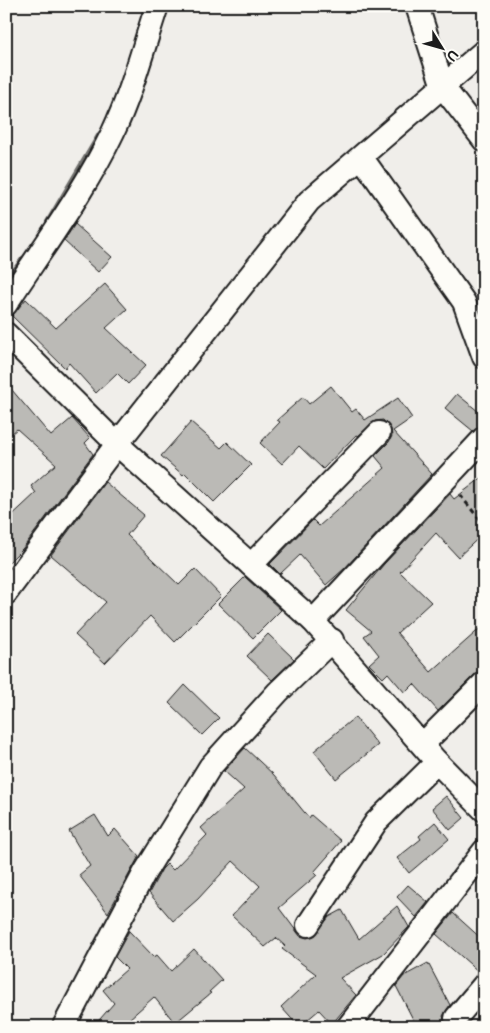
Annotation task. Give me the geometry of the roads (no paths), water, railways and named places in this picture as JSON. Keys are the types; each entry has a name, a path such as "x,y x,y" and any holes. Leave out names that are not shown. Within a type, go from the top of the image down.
{"street":[{"path":"6,304 96,163 113,132 126,104 157,6"},
{"path":"417,6 443,87 484,140"},
{"path":"6,593 118,444 309,201 362,158 484,51"},
{"path":"362,158 464,302 484,357"},
{"path":"6,334 118,444 313,621 332,640 438,762 484,810"},
{"path":"251,565 379,432"},
{"path":"313,621 484,438"},
{"path":"64,1026 145,872 210,767 278,692 332,640"},
{"path":"422,744 484,683"},
{"path":"308,925 376,822 438,762"},
{"path":"348,1027 484,851"},
{"path":"456,1018 484,985"}],"waterway":[{"path":"48,222 100,134"},
{"path":"6,282 23,259"}]}
